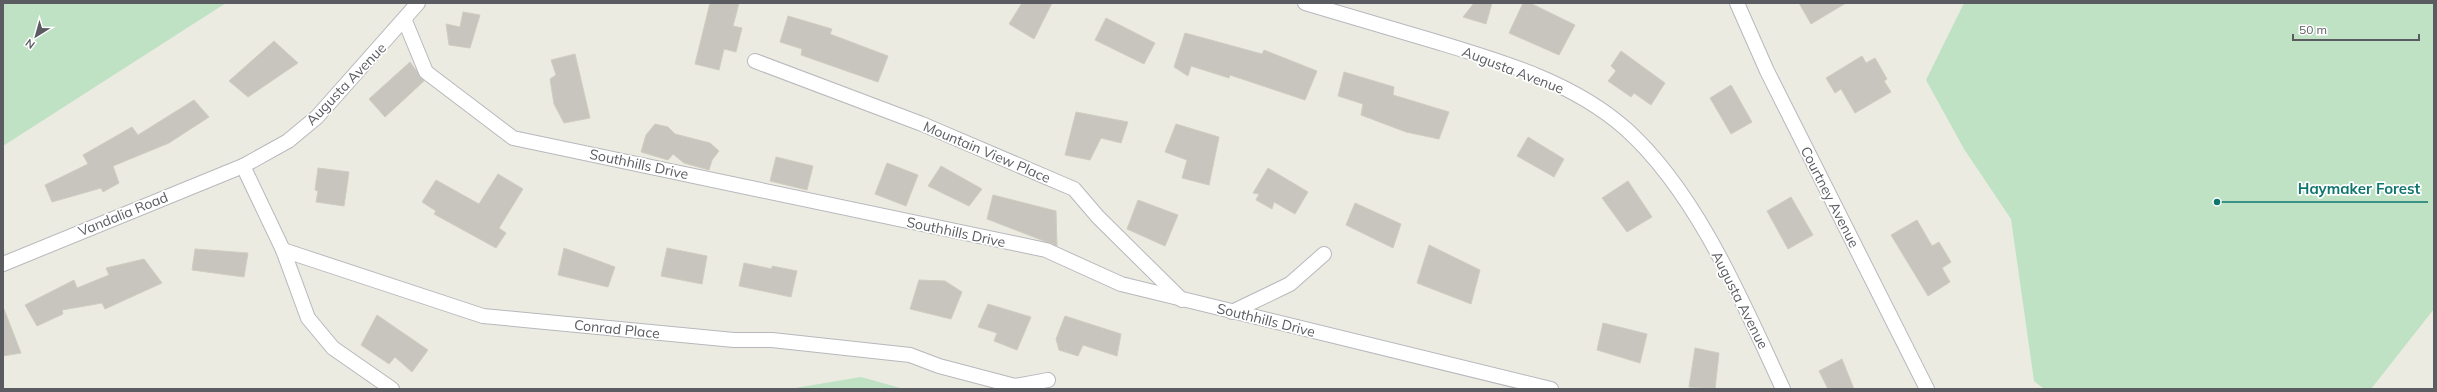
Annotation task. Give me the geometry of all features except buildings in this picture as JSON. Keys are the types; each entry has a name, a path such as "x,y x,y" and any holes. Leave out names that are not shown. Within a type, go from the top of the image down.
{"street":[{"name":"Augusta Avenue","path":"243,166 288,141 317,117 405,21 418,3"},
{"name":"Augusta Avenue","path":"1305,3 1494,60 1546,79 1587,100 1626,130 1666,172 1698,219 1744,306 1783,389"},
{"name":"Courtney Avenue","path":"1737,3 1767,71 1927,389"},
{"name":"Southhills Drive","path":"405,21 426,72 513,138 1046,250 1121,284 1551,389"},
{"name":"Mountain View Place","path":"755,61 922,124 1074,189 1098,218 1182,300"},
{"path":"243,166 283,250 308,318 333,348 392,389"},
{"name":"Vandalia Road","path":"3,264 243,166"},
{"name":"Conrad Place","path":"283,250 483,316 734,340 772,340 881,350 910,355 939,366 1015,386 1048,380"},
{"path":"1232,312 1290,284 1324,254"}],"green space":[{"path":"3,3 226,3 3,146"},
{"path":"1964,3 2434,3 2434,309 2371,389 2044,389 2034,381 2011,219 1964,149 1926,80"},
{"path":"861,377 904,389 789,389"}],"place":[{"name":"Haymaker Forest","path":"2217,202"}]}
